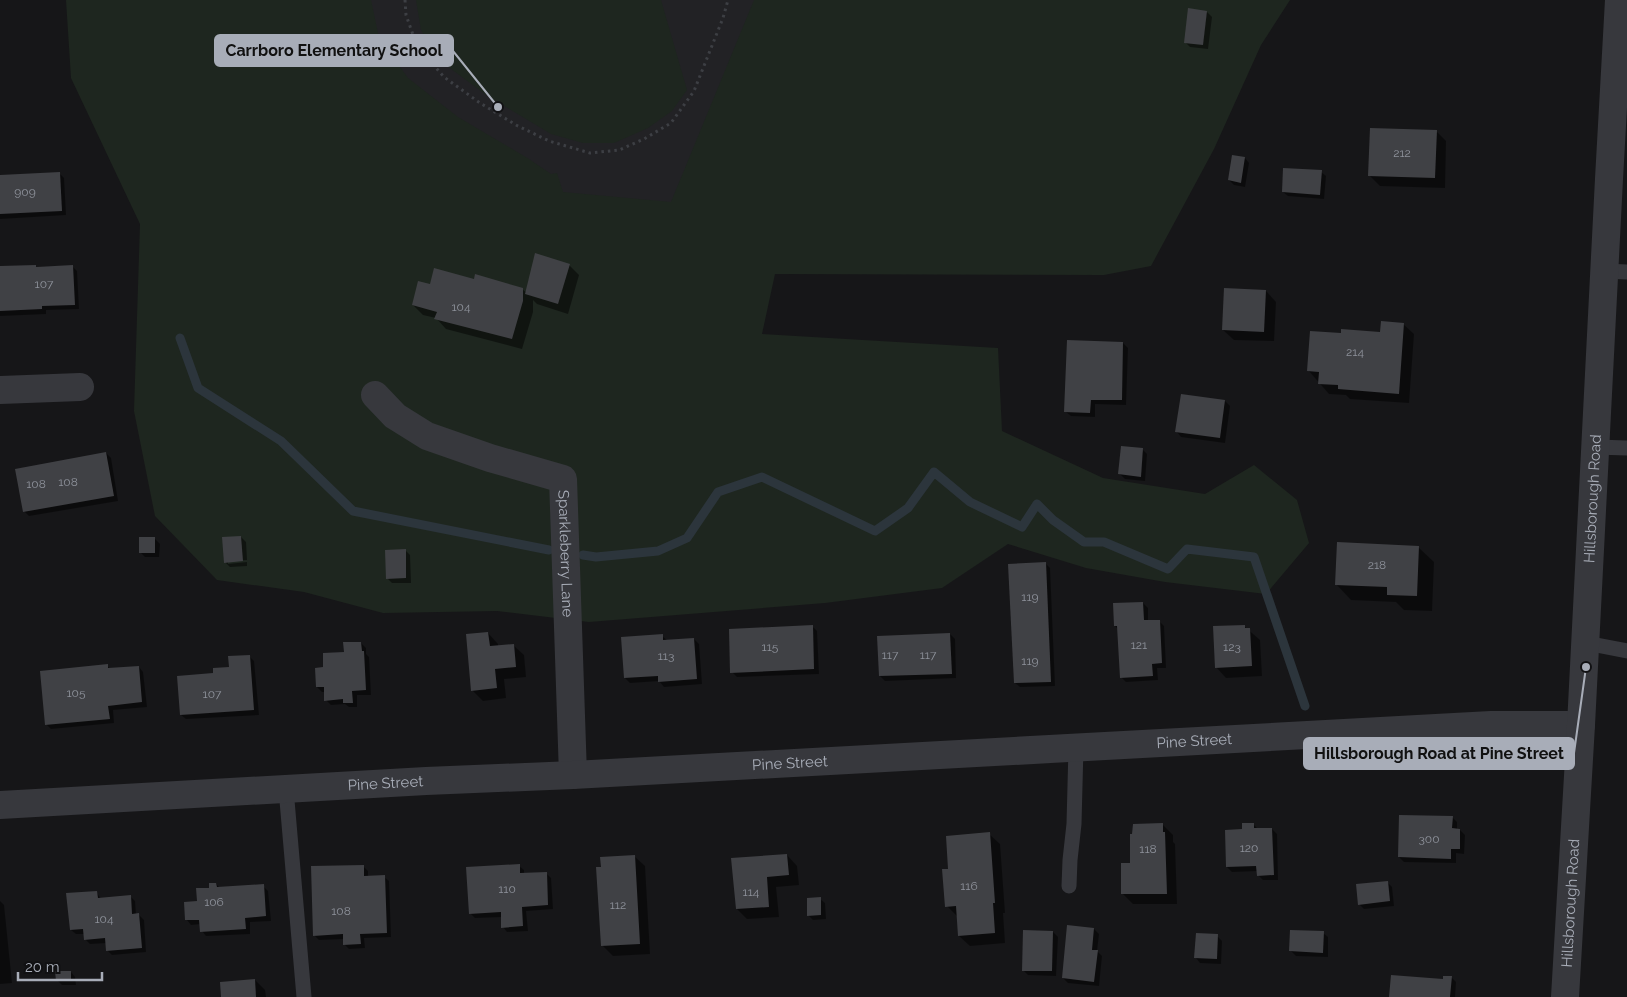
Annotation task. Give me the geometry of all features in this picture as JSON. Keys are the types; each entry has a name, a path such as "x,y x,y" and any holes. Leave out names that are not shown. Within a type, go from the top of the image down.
{"street":[{"name":"Hillsborough Road","path":"1565,997 1582,725 1596,447 1616,271 1620,109 1619,0"},
{"path":"0,390 80,386"},
{"name":"Sparkleberry Lane","path":"375,396 395,416 427,436 490,458 563,479 573,775"},
{"name":"Pine Street","path":"0,805 286,788 573,775 1491,725 1582,725"}],"lane":[{"path":"1596,447 1627,448"},
{"path":"1586,643 1627,652"},
{"path":"1069,886 1074,824 1076,747"},
{"path":"286,788 304,997"}],"path":[{"path":"405,0 406,14 417,46 444,77 480,103 516,125 548,141 590,154 619,150 644,139 671,123 694,91 723,18 728,0"}],"shaded area":[{"path":"66,0 371,0 379,38 408,78 458,117 551,174 557,173 563,192 671,202 754,0 1290,0 1261,45 1214,149 1151,266 1104,275 775,274 762,334 998,348 1002,431 1103,478 1205,494 1254,465 1297,500 1309,543 1266,594 1165,582 1086,568 1008,544 942,588 825,603 589,622 497,611 383,613 304,592 217,580 155,516 134,411 140,224 71,78"},
{"path":"129,0 972,0 742,219 200,165"},
{"path":"416,0 661,0 687,90 672,111 648,128 614,143 583,143 551,134 489,97 439,60 421,30"}],"building":[{"path":"1188,8 1207,11 1203,45 1184,43"},
{"path":"1370,128 1437,130 1435,178 1368,176"},
{"path":"1232,155 1245,157 1241,183 1228,180"},
{"path":"1283,168 1322,170 1320,195 1282,192"},
{"path":"60,172 62,211 0,214 0,175"},
{"path":"535,253 570,264 558,304 525,294"},
{"path":"36,265 36,267 73,265 75,305 42,306 42,309 0,311 0,266"},
{"path":"434,268 474,279 475,274 523,288 523,301 512,339 434,319 437,312 412,305 418,281 430,284"},
{"path":"1224,288 1266,290 1264,332 1222,330"},
{"path":"1381,321 1404,323 1399,394 1338,389 1338,385 1318,384 1319,372 1307,371 1310,331 1341,333 1341,329 1380,332"},
{"path":"1067,340 1123,342 1122,400 1091,400 1090,413 1064,412"},
{"path":"1181,394 1225,400 1220,438 1175,432"},
{"path":"1121,446 1143,448 1141,477 1118,474"},
{"path":"106,452 114,496 23,512 15,469"},
{"path":"241,536 243,561 224,563 222,537"},
{"path":"139,537 155,537 155,553 139,553"},
{"path":"1337,542 1419,546 1417,596 1387,595 1387,587 1335,585"},
{"path":"406,549 406,578 386,579 385,550"},
{"path":"1046,562 1051,682 1014,683 1008,564"},
{"path":"1143,602 1144,620 1160,620 1162,663 1152,664 1153,676 1120,678 1117,626 1114,626 1113,603"},
{"path":"813,625 814,669 730,673 729,629"},
{"path":"1245,625 1245,628 1250,628 1252,666 1215,668 1213,626"},
{"path":"488,632 490,646 514,644 516,667 495,669 497,688 471,691 466,634"},
{"path":"950,633 952,674 879,676 877,636"},
{"path":"663,634 663,640 694,638 697,679 658,682 658,676 624,678 621,637"},
{"path":"343,642 361,642 362,651 364,651 366,690 352,691 353,703 343,703 343,699 324,701 324,687 316,687 315,668 323,667 323,653 344,652"},
{"path":"250,655 254,710 180,715 177,676 213,673 213,668 229,667 228,656"},
{"path":"108,664 108,668 139,666 142,702 108,706 110,719 45,725 40,671"},
{"path":"1399,815 1453,816 1452,828 1460,829 1460,849 1451,849 1451,859 1398,857"},
{"path":"1163,823 1167,894 1121,894 1121,863 1130,863 1130,834 1132,834 1133,824"},
{"path":"1242,823 1254,823 1254,828 1272,828 1274,875 1257,876 1256,866 1226,867 1225,830 1242,829"},
{"path":"990,832 995,933 958,936 956,906 945,907 942,869 948,869 946,836"},
{"path":"787,854 789,875 767,877 769,907 736,909 731,858"},
{"path":"635,855 640,944 601,946 596,867 601,867 600,857"},
{"path":"520,864 520,873 547,872 548,905 522,907 523,926 501,928 501,912 469,914 466,867"},
{"path":"364,865 364,876 385,875 387,933 360,934 361,944 343,945 343,934 313,936 311,866"},
{"path":"1388,881 1390,901 1358,905 1356,884"},
{"path":"209,883 216,883 217,887 264,884 266,916 245,918 246,929 200,932 199,920 185,920 184,902 197,901 196,888 209,888"},
{"path":"97,891 98,898 131,895 132,914 139,913 142,948 106,951 105,938 84,940 83,929 70,930 66,893"},
{"path":"821,897 821,915 807,916 807,898"},
{"path":"1067,925 1094,928 1092,950 1098,950 1094,982 1062,978"},
{"path":"1023,930 1053,931 1052,971 1022,971"},
{"path":"1290,930 1324,931 1323,953 1289,951"},
{"path":"1196,933 1218,934 1217,959 1194,958"},
{"path":"55,971 71,971 71,981 56,981"},
{"path":"1391,975 1443,979 1443,976 1452,976 1450,997 1389,997"},
{"path":"255,979 256,997 221,997 220,982"}],"waterway":[{"path":"180,338 198,388 281,441 353,511 549,550"},
{"path":"583,555 596,557 658,551 687,538 718,492 762,477 875,531 908,508 934,472 970,502 1022,527 1037,504 1053,520 1084,542 1104,542 1168,569 1187,549 1254,557 1305,706"}],"place":[{"name":"Carrboro Elementary School","path":"498,107"},
{"name":"Hillsborough Road at Pine Street","path":"1586,667"}]}
